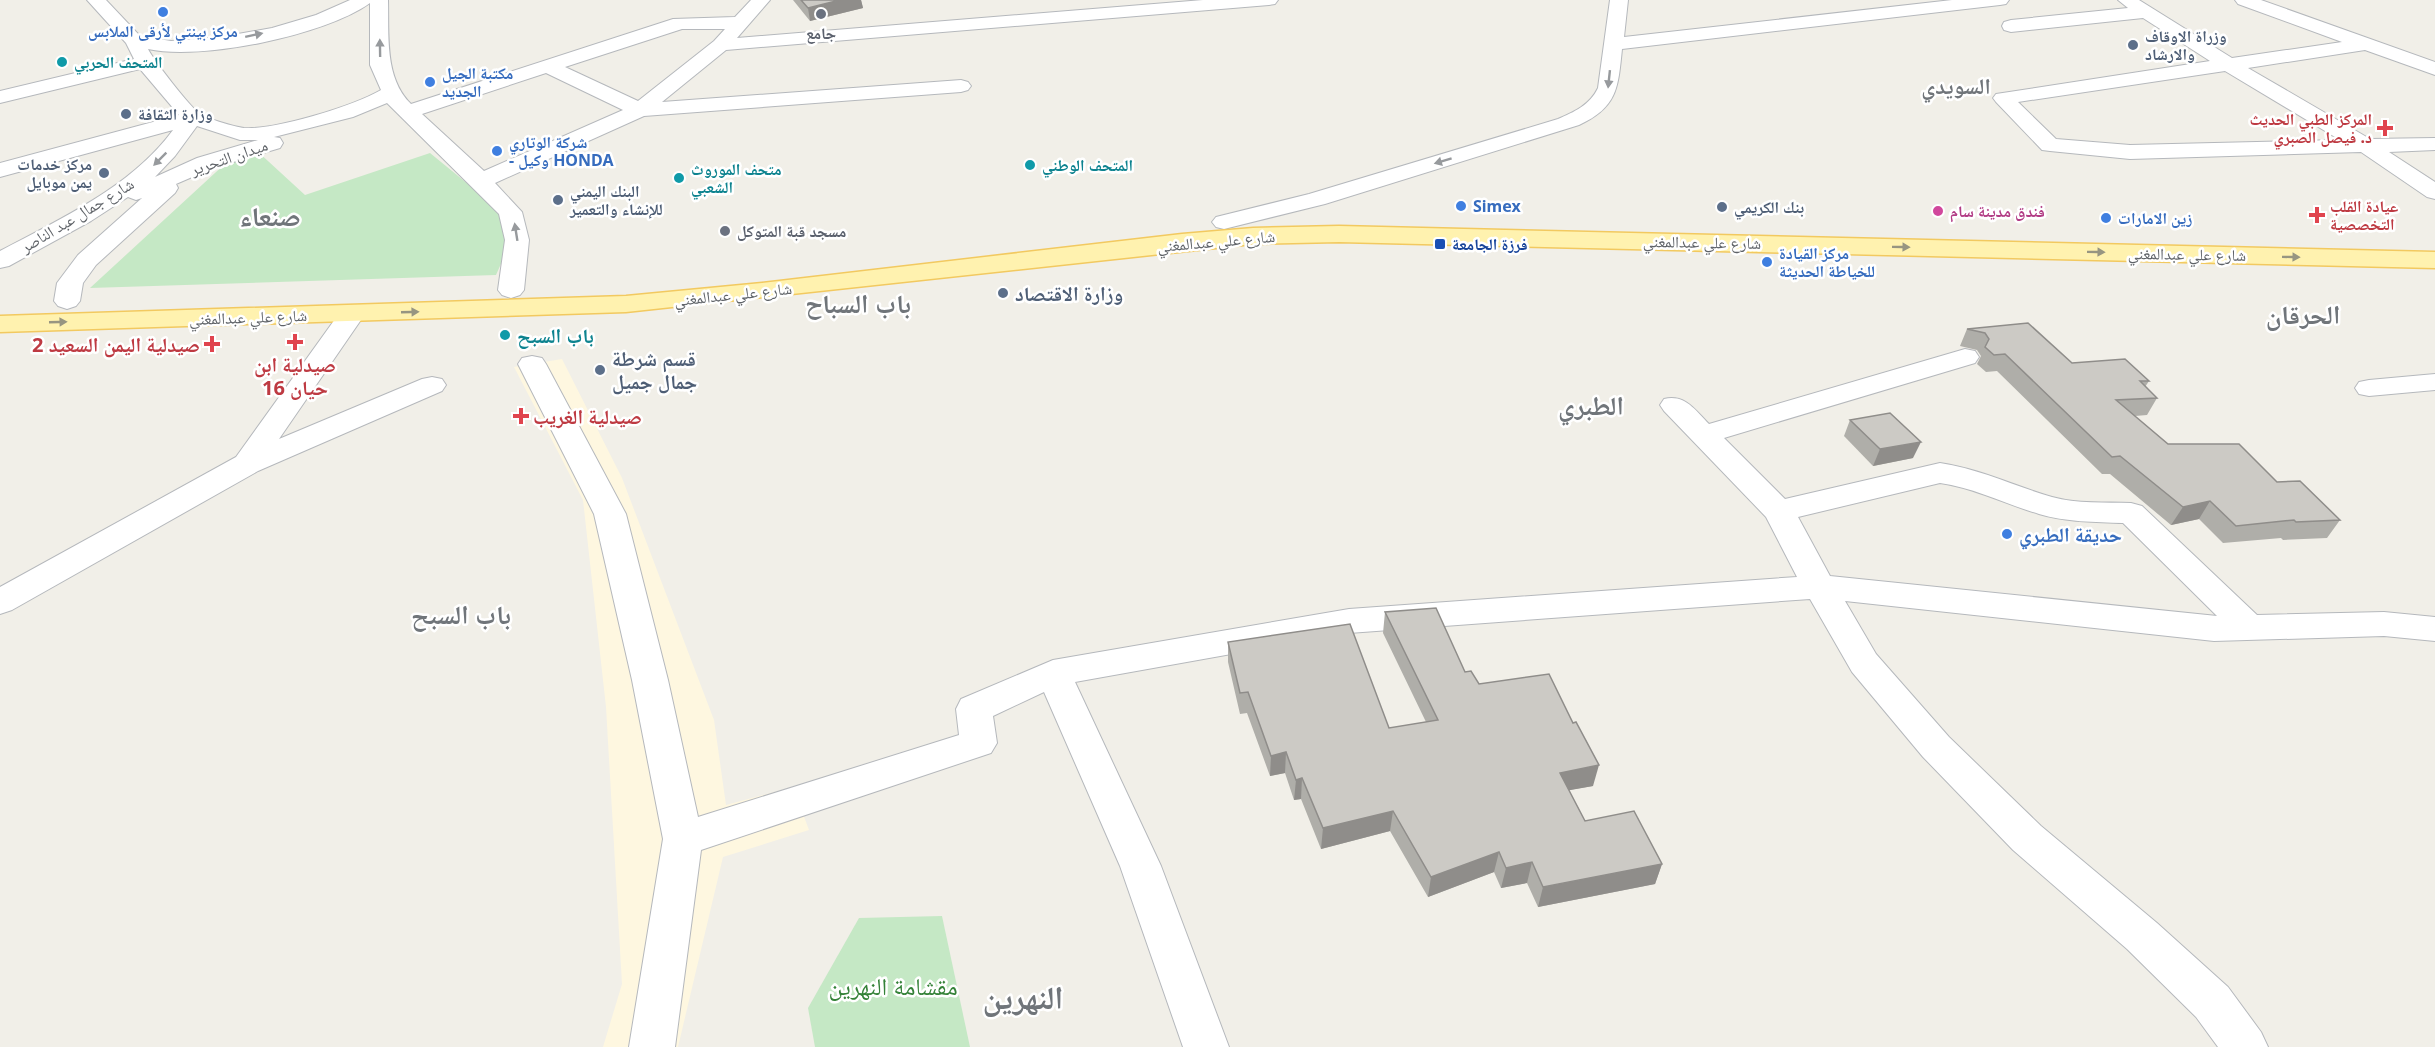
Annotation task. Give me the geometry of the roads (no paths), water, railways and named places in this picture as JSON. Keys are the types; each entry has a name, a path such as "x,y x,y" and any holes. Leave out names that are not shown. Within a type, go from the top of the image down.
{"main road":[{"name":"شارع علي عبدالمغني","path":"0,303 641,286 766,276 1224,222 2435,260"},
{"name":"شارع علي عبدالمغني","path":"0,324 626,304 762,291 1341,225 2435,239"}],"street":[{"path":"96,0 134,41 145,62 192,118 240,134 255,135 346,113 373,103 401,104 547,66 680,23 741,23"},
{"path":"134,41 174,47 230,40 312,24 330,8 363,0"},
{"path":"379,0 380,65 401,104 477,176 510,212 515,225 517,256 512,272 511,290"},
{"path":"477,176 635,108 721,45 761,0"},
{"path":"721,45 1102,7 1269,0"},
{"path":"1224,222 1317,199 1577,118 1595,108 1606,95 1619,0"},
{"path":"1613,44 2000,0"},
{"path":"2127,0 2231,66 2364,145 2435,192"},
{"path":"2244,0 2435,69"},
{"path":"2011,26 2147,12"},
{"path":"2367,44 2231,66 2088,84 2003,98 2050,145 2130,152 2435,144"},
{"path":"0,97 145,62"},
{"path":"547,66 635,108 961,87"},
{"name":"ميدان التحرير","path":"61,227 186,171 246,150 401,104"},
{"path":"0,170 192,118"},
{"name":"شارع جمال عبد الناصر","path":"0,261 61,227 139,178 169,151 192,118"},
{"path":"67,301 70,283 87,260 186,171"},
{"path":"247,464 352,314"},
{"path":"1704,435 1965,357"},
{"path":"532,364 610,514 650,680 683,839 652,1047"},
{"path":"2369,388 2435,382"},
{"path":"0,602 247,464 432,385"},
{"path":"1674,405 1779,511 1864,663 1936,747 2027,838 2142,936 2212,1002 2245,1047"},
{"path":"1779,511 1940,473 1966,476 2049,506 2079,512 2131,513 2247,626"},
{"path":"683,839 978,743 974,709 1053,673 1349,621 1819,586 2214,629 2247,626 2384,624 2435,629"},
{"path":"1053,673 1092,752 1131,842 1172,946 1206,1047"}],"place":[{"name":"مركز بينتي لأرقى الملابس","path":"163,12"},
{"name":"جامع","path":"821,14"},
{"name":"وزراة الاوقاف والارشاد","path":"2133,45"},
{"name":"المتحف الحربي","path":"62,62"},
{"name":"مكتبة الجيل الجديد","path":"430,82"},
{"name":"وزارة الثقافة","path":"126,114"},
{"name":"المركز الطبي الحديث د. فيصل الصبري","path":"2385,128"},
{"name":"شركة الوتاري - وكيل HONDA","path":"497,151"},
{"name":"المتحف الوطني","path":"1030,165"},
{"name":"مركز خدمات يمن موبايل","path":"104,173"},
{"name":"متحف الموروث الشعبي","path":"679,178"},
{"name":"البنك اليمني للإنشاء والتعمير","path":"558,200"},
{"name":"Simex","path":"1461,206"},
{"name":"بنك الكريمي","path":"1722,207"},
{"name":"فندق مدينة سام","path":"1938,211"},
{"name":"عيادة القلب التخصصية","path":"2317,215"},
{"name":"زين الامارات","path":"2106,218"},
{"name":"مسجد قبة المتوكل","path":"725,231"},
{"name":"فرزة الجامعة","path":"1440,244"},
{"name":"مركز القيادة للخياطة الحديثة","path":"1767,262"},
{"name":"وزارة الاقتصاد","path":"1003,293"},
{"name":"باب السبح","path":"505,335"},
{"name":"صيدلية ابن حيان 16","path":"295,342"},
{"name":"صيدلية اليمن السعيد 2","path":"212,344"},
{"name":"قسم شرطة جمال جميل","path":"600,370"},
{"name":"صيدلية الغريب","path":"521,416"},
{"name":"حديقة الطبري","path":"2007,534"}],"district":[{"name":"السويدي","path":"1956,85"},
{"name":"صنعاء","path":"270,215"},
{"name":"باب السباح","path":"858,303"},
{"name":"الحرقان","path":"2303,314"},
{"name":"الطبري","path":"1591,405"},
{"name":"باب السبح","path":"461,614"},
{"name":"النهرين","path":"1023,996"}],"park label":[{"name":"مقشامة النهرين","path":"893,985"}]}
